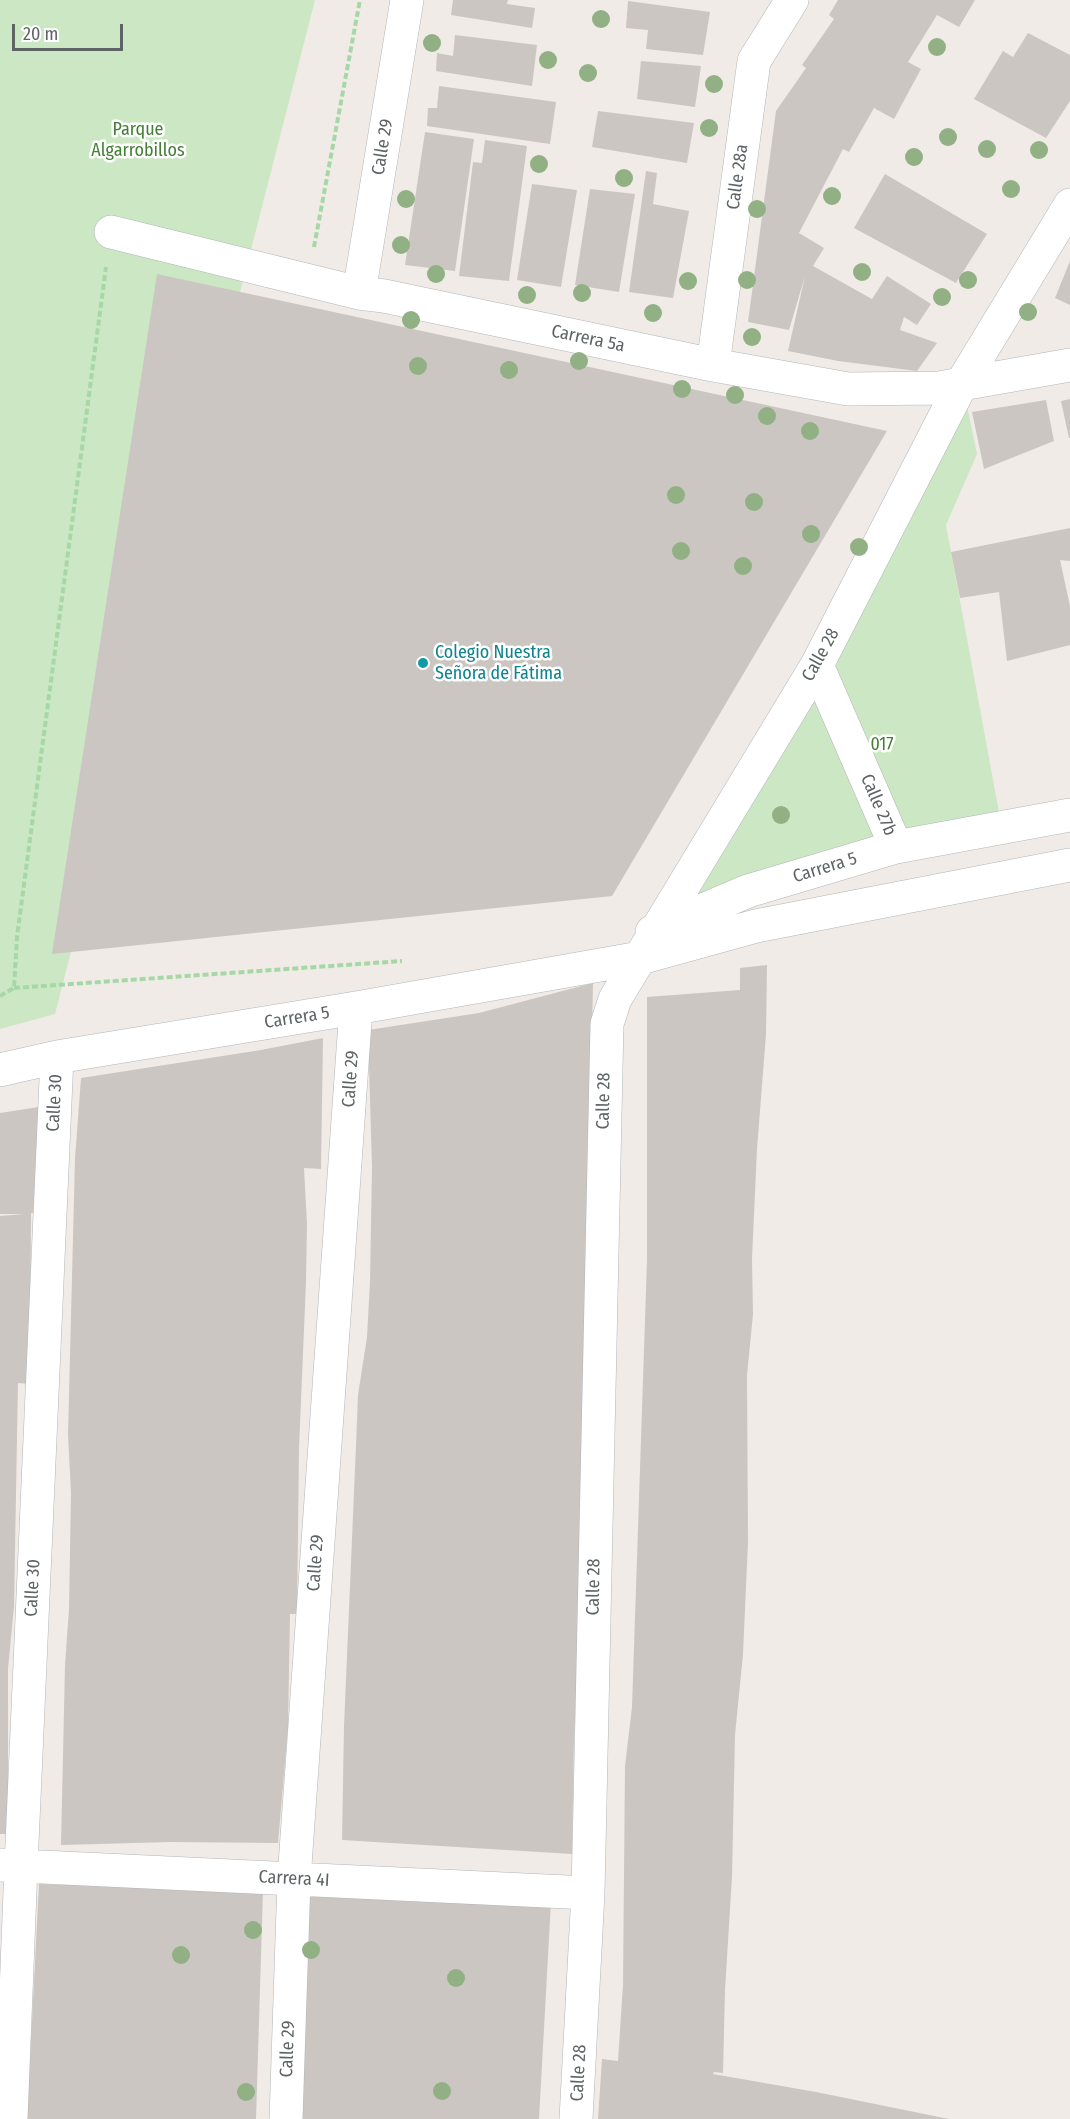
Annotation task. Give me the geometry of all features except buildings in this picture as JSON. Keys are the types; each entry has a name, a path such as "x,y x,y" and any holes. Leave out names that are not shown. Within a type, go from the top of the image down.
{"street":[{"name":"Calle 29","path":"359,293 407,0"},
{"path":"754,61 762,0"},
{"name":"Calle 28a","path":"713,365 754,61 792,0"},
{"name":"Calle 28","path":"576,2119 588,1893 606,1035 615,999 817,664 962,383 1070,205"},
{"name":"Carrera 5a","path":"111,231 359,293 384,296 713,365 848,389 939,388 1070,365"},
{"name":"Calle 27b","path":"817,664 896,847"},
{"name":"Carrera 5","path":"594,966 657,929 748,891 896,847 1070,815"},
{"name":"Carrera 5","path":"0,1070 57,1057 640,958 756,926 1070,865"},
{"name":"Calle 29","path":"286,2119 294,1879 356,1008"},
{"name":"Calle 30","path":"11,2119 10,1865 57,1057"},
{"name":"Carrera 4I","path":"10,1865 588,1893"}],"path":[{"path":"308,280 360,0"},
{"path":"14,988 17,937 111,231"},
{"path":"0,996 14,988 378,964 413,959"}],"green space":[{"name":"Parque Algarrobillos","path":"0,0 315,0 55,1014 0,1029"},
{"name":"017","path":"966,401 977,454 946,525 1001,823 670,900"}],"place":[{"name":"Colegio Nuestra Señora de Fátima","path":"423,663"}]}
